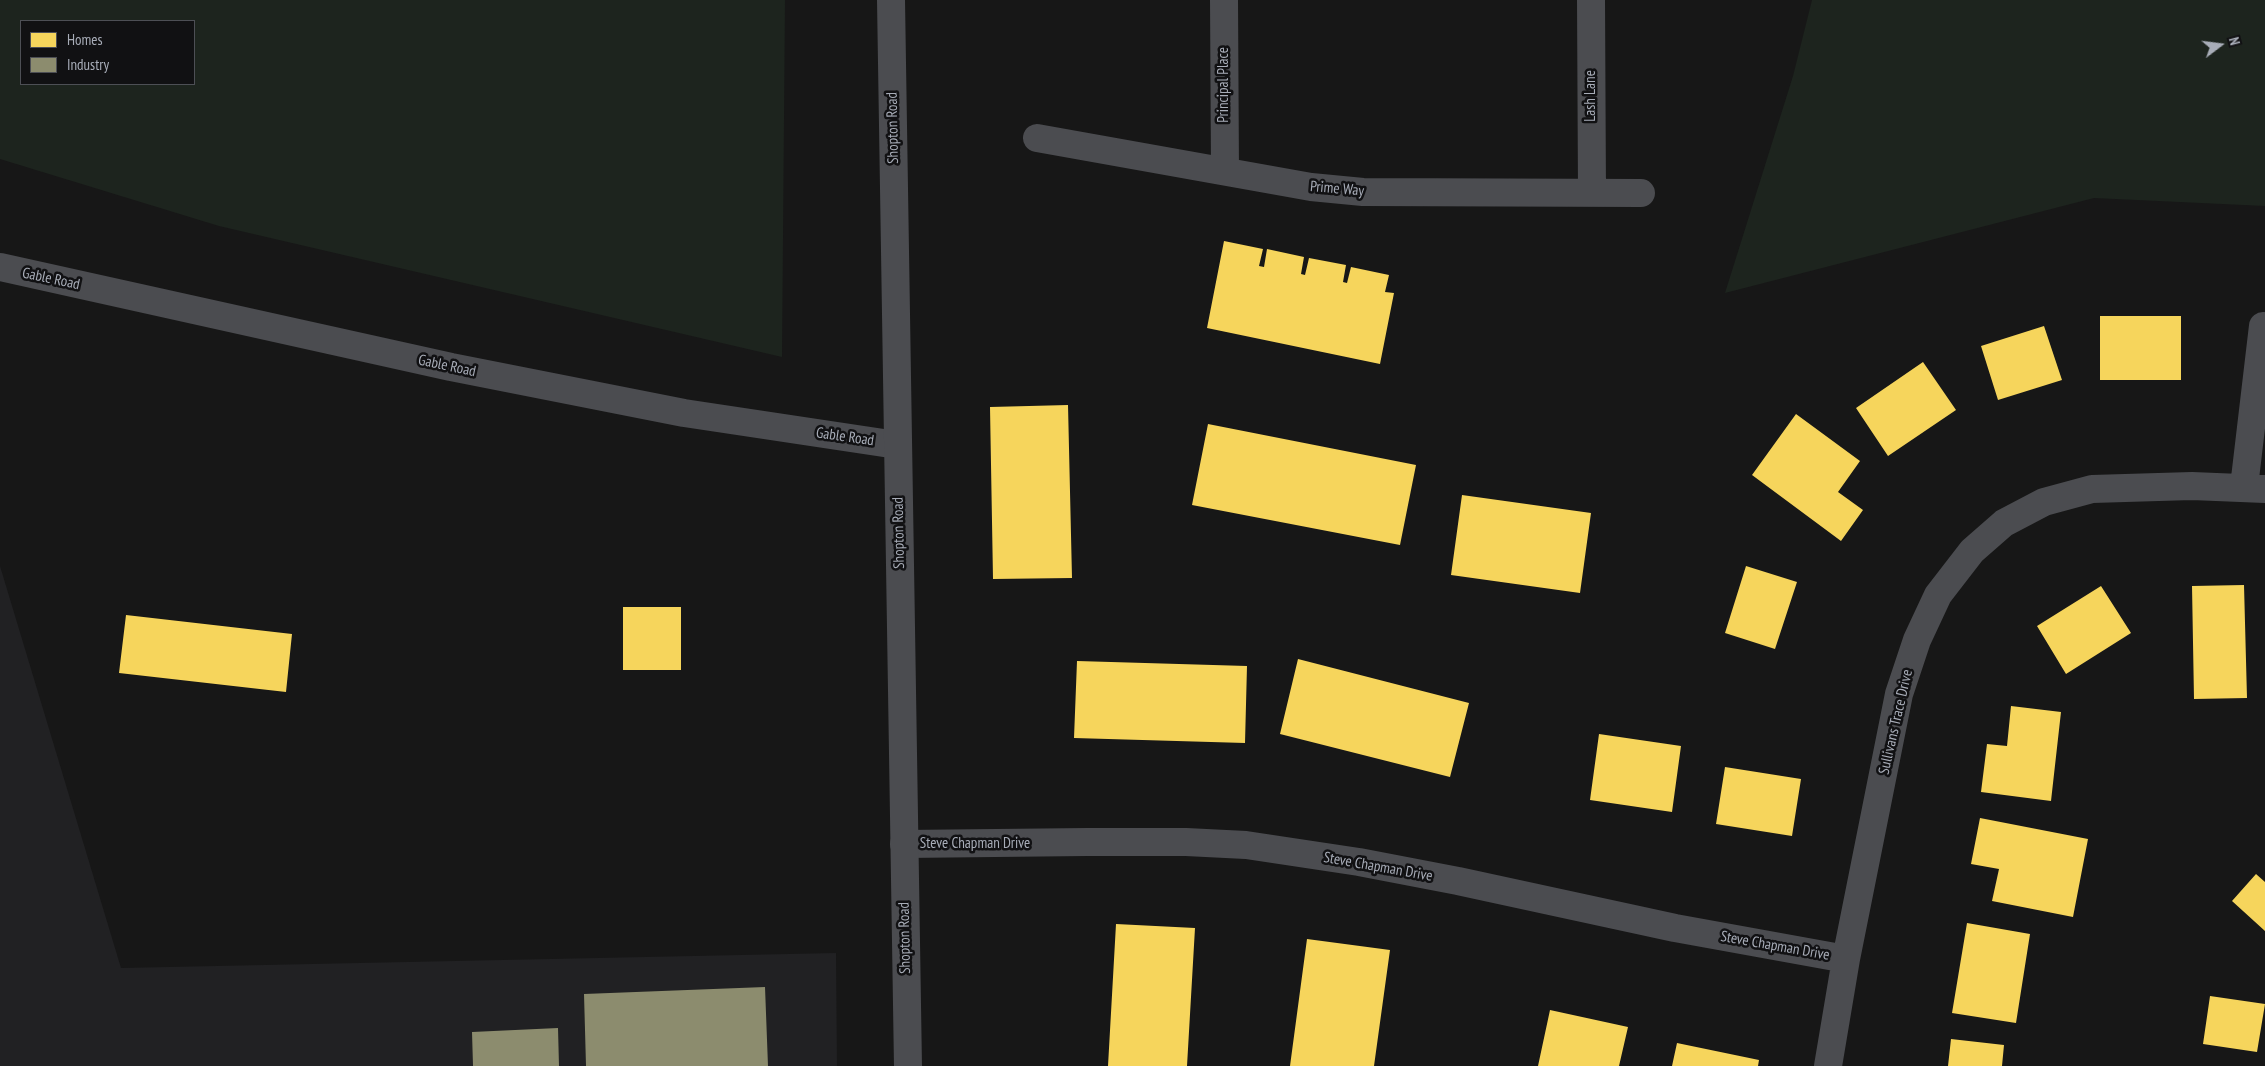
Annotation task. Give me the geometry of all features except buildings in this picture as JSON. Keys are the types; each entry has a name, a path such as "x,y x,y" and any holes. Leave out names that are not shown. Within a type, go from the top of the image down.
{"street":[{"name":"Shopton Road","path":"891,0 908,1066"},
{"name":"Principal Place","path":"1224,0 1225,171"},
{"name":"Lash Lane","path":"1591,0 1592,192"},
{"name":"Prime Way","path":"1037,138 1311,188 1363,192 1641,193"},
{"name":"Gable Road","path":"0,268 451,367 684,414 897,445"},
{"path":"2255,488 2263,326"},
{"name":"Sullivans Trace Drive","path":"1828,1066 1846,959 1899,694 1917,640 1938,596 1972,552 2004,524 2044,502 2092,489 2192,486 2255,488"},
{"name":"Steve Chapman Drive","path":"904,844 1097,842 1246,845 1359,862 1458,880 1675,928 1846,959"}],"shaded area":[{"path":"0,0 785,0 782,357 219,226 0,159"},
{"path":"1812,0 2265,0 2265,206 2094,198 1725,293 1793,76"},
{"path":"0,566 121,968 836,953 837,1066 0,1066"}]}
